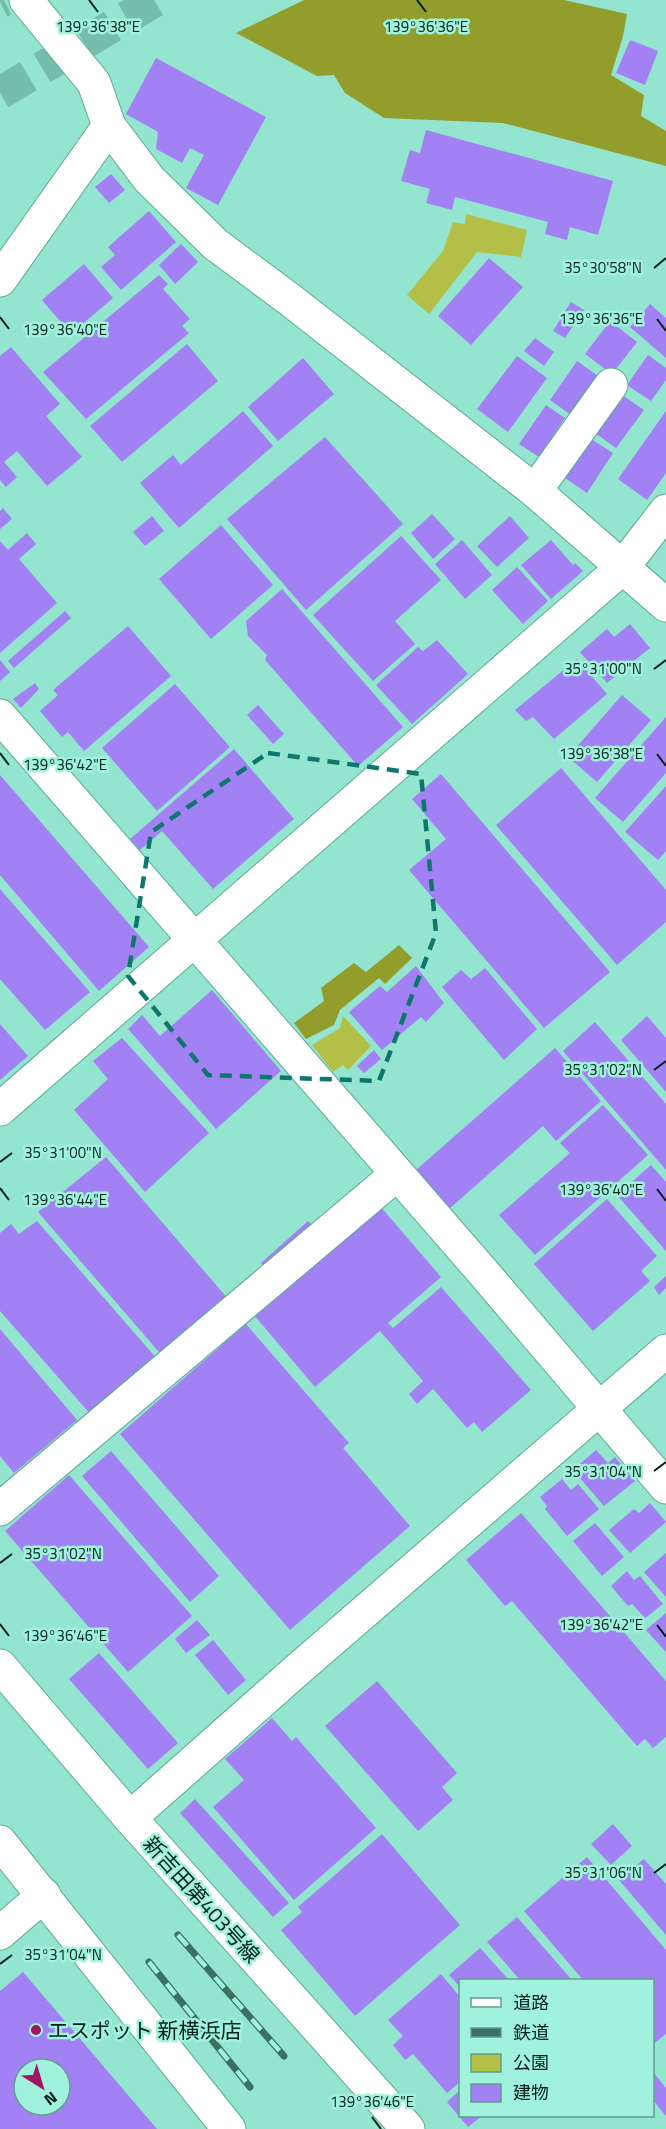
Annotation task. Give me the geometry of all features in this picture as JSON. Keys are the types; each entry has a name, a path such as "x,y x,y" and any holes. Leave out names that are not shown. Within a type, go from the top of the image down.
{"street":[{"path":"26,0 94,83 109,126 149,179 215,244 535,491 666,605"},
{"path":"0,280 109,126"},
{"path":"535,491 611,385"},
{"path":"0,1110 622,568 666,511"},
{"path":"0,716 489,1279 597,1409 666,1487"},
{"path":"0,1509 397,1174"},
{"path":"129,1818 666,1351"},
{"name":"新吉田第403号線","path":"0,1666 129,1818 408,2129"},
{"path":"0,1842 229,2129"},
{"path":"0,1933 44,1895"}],"highlighted area":[{"path":"268,753 421,774 436,933 379,1081 208,1075 128,976 151,832"}],"green space":[{"path":"304,0 564,0 627,14 611,75 644,95 641,116 666,131 666,166 503,123 384,118 345,93 334,75 317,76 236,33"},
{"path":"466,214 527,230 521,257 477,252 429,314 407,295 443,251 453,222 465,224"},
{"path":"399,945 412,958 385,984 379,978 340,1010 334,1025 306,1039 294,1023 324,1001 321,988 354,963 366,972"},
{"path":"343,1016 371,1046 348,1070 343,1065 333,1072 312,1045 340,1028"}],"building":[{"path":"630,40 658,51 645,85 616,73"},
{"path":"156,58 266,117 218,205 186,188 204,155 190,148 182,163 156,149 158,132 126,114"},
{"path":"426,130 613,181 598,235 570,227 567,240 545,234 548,222 455,197 452,210 426,203 430,189 401,181 410,150 420,153"},
{"path":"111,174 125,190 109,203 95,187"},
{"path":"149,211 176,242 121,290 101,267 115,255 108,247"},
{"path":"181,244 198,262 175,284 159,265"},
{"path":"489,258 523,287 471,345 438,316"},
{"path":"84,264 113,298 71,334 42,300"},
{"path":"159,275 168,284 163,289 190,319 182,326 189,333 86,419 43,372"},
{"path":"571,302 584,310 565,338 553,331"},
{"path":"650,304 666,318 666,358 630,327"},
{"path":"610,321 637,342 612,374 585,354"},
{"path":"535,338 554,352 544,366 524,351"},
{"path":"187,344 218,381 122,462 90,426"},
{"path":"11,347 60,404 46,416 82,457 47,486 17,451 4,462 17,477 6,487 0,480 0,356"},
{"path":"648,355 666,368 666,380 651,401 627,385"},
{"path":"517,356 547,378 508,432 477,409"},
{"path":"303,358 334,394 278,441 248,407"},
{"path":"577,361 598,376 571,415 550,400"},
{"path":"619,393 644,410 616,448 592,431"},
{"path":"546,405 565,418 539,457 519,444"},
{"path":"243,411 273,446 179,528 140,483 173,455 181,465"},
{"path":"666,411 666,473 647,500 618,479"},
{"path":"325,437 403,524 306,610 227,519"},
{"path":"588,437 613,453 587,493 562,476"},
{"path":"3,508 12,519 0,529 0,511"},
{"path":"432,514 455,539 433,559 411,533"},
{"path":"152,516 164,531 145,546 133,532"},
{"path":"510,516 529,538 497,567 477,546"},
{"path":"221,525 273,585 211,639 159,579"},
{"path":"27,533 36,544 19,559 57,603 0,653 0,541 8,550"},
{"path":"401,536 441,580 395,621 415,644 373,681 313,615"},
{"path":"462,540 492,575 465,599 435,564"},
{"path":"551,540 573,565 575,563 583,571 551,599 521,565"},
{"path":"517,567 548,601 523,624 492,590"},
{"path":"282,589 403,727 358,766 265,660 267,655 248,636 246,621"},
{"path":"65,611 71,618 14,668 8,661"},
{"path":"630,624 650,648 607,683 580,652 607,629 614,637"},
{"path":"128,626 171,676 84,751 68,732 62,737 40,711 58,695 53,690"},
{"path":"437,640 468,674 412,724 376,685 418,647 423,651"},
{"path":"577,659 607,694 554,739 533,717 526,721 515,710"},
{"path":"0,660 10,672 0,681"},
{"path":"35,683 39,689 21,708 13,699"},
{"path":"175,684 230,747 157,811 102,748"},
{"path":"622,695 651,720 597,782 568,757"},
{"path":"258,705 284,734 273,744 247,715"},
{"path":"666,717 666,773 623,822 595,798"},
{"path":"234,749 294,819 213,889 162,831 140,850 130,839"},
{"path":"561,768 666,890 666,922 617,965 496,825"},
{"path":"441,774 610,972 544,1028 409,870 446,839 412,799"},
{"path":"0,775 149,947 99,991 0,875"},
{"path":"666,786 666,851 658,860 625,832"},
{"path":"0,889 90,992 45,1030 0,979"},
{"path":"416,966 444,1003 426,1022 421,1017 382,1050 349,1012 380,986 387,992"},
{"path":"485,968 537,1029 504,1060 442,987 461,970 471,979"},
{"path":"212,990 281,1071 216,1129 128,1029 142,1015 160,1036"},
{"path":"647,1016 666,1038 666,1092 621,1040"},
{"path":"595,1022 666,1104 666,1170 563,1051"},
{"path":"0,1024 28,1056 0,1080"},
{"path":"122,1038 209,1133 145,1192 74,1110 108,1079 93,1061"},
{"path":"555,1048 601,1101 556,1141 543,1126 449,1209 416,1170"},
{"path":"374,1050 381,1059 364,1073 357,1066"},
{"path":"603,1105 648,1155 535,1255 499,1215 570,1153 560,1143"},
{"path":"106,1157 229,1300 165,1359 38,1212"},
{"path":"651,1165 666,1182 666,1251 617,1195"},
{"path":"607,1199 657,1256 641,1271 650,1281 593,1331 534,1264"},
{"path":"380,1206 441,1277 388,1323 393,1328 441,1287 531,1390 482,1432 474,1422 467,1428 433,1389 417,1404 409,1394 423,1381 380,1331 315,1387 254,1315"},
{"path":"37,1221 158,1360 93,1417 0,1311 0,1233 11,1224 19,1234"},
{"path":"308,1221 316,1229 268,1271 261,1263"},
{"path":"666,1276 666,1288 659,1295 654,1287"},
{"path":"246,1324 349,1443 343,1448 410,1526 290,1630 120,1434"},
{"path":"0,1329 77,1420 14,1473 0,1456"},
{"path":"596,1450 608,1463 615,1457 635,1481 604,1506 573,1470"},
{"path":"111,1451 219,1576 190,1602 82,1476"},
{"path":"69,1475 192,1616 128,1672 5,1531"},
{"path":"562,1479 571,1490 578,1484 599,1509 567,1536 545,1509 547,1506 540,1497"},
{"path":"650,1503 666,1522 630,1553 609,1530 634,1509 639,1513"},
{"path":"521,1513 666,1681 666,1737 653,1748 645,1739 637,1746 512,1601 505,1606 466,1560"},
{"path":"595,1523 624,1557 602,1576 573,1541"},
{"path":"666,1553 666,1597 644,1572"},
{"path":"627,1571 634,1580 640,1576 663,1604 645,1618 632,1604 628,1606 611,1586"},
{"path":"666,1613 666,1652 646,1630"},
{"path":"197,1620 210,1635 186,1653 175,1639"},
{"path":"213,1640 246,1680 228,1695 195,1655"},
{"path":"99,1653 178,1743 148,1769 69,1679"},
{"path":"377,1681 457,1773 442,1787 453,1800 418,1831 325,1726"},
{"path":"272,1718 292,1741 296,1737 376,1828 294,1900 213,1807 244,1780 225,1759"},
{"path":"195,1799 289,1903 273,1917 180,1813"},
{"path":"613,1824 632,1846 611,1865 591,1844"},
{"path":"382,1834 460,1925 355,2016 281,1930 302,1912 298,1907"},
{"path":"587,1857 666,1950 666,2034 654,2043 654,1979 582,1979 524,1911"},
{"path":"644,1859 666,1884 666,1935 619,1880"},
{"path":"517,1917 571,1979 519,1979 487,1942"},
{"path":"480,1948 508,1979 459,1979 459,1986 449,1975"},
{"name":"エスポット 新横浜店","path":"23,1972 157,2129 0,2129 0,1991"},
{"path":"441,1974 459,1996 459,2083 447,2093 413,2054 405,2060 393,2045 403,2036 388,2020"},
{"path":"654,2073 666,2088 666,2116 654,2101"},
{"path":"459,2091 459,2116 447,2102"},
{"path":"460,2117 481,2117 468,2127"}],"tunnel":[{"path":"0,2 4,0"},
{"path":"0,93 156,0"}],"railway":[{"path":"178,1935 284,2056"},
{"path":"149,1962 250,2087"}],"place":[{"name":"エスポット 新横浜店","path":"36,2030"}]}
